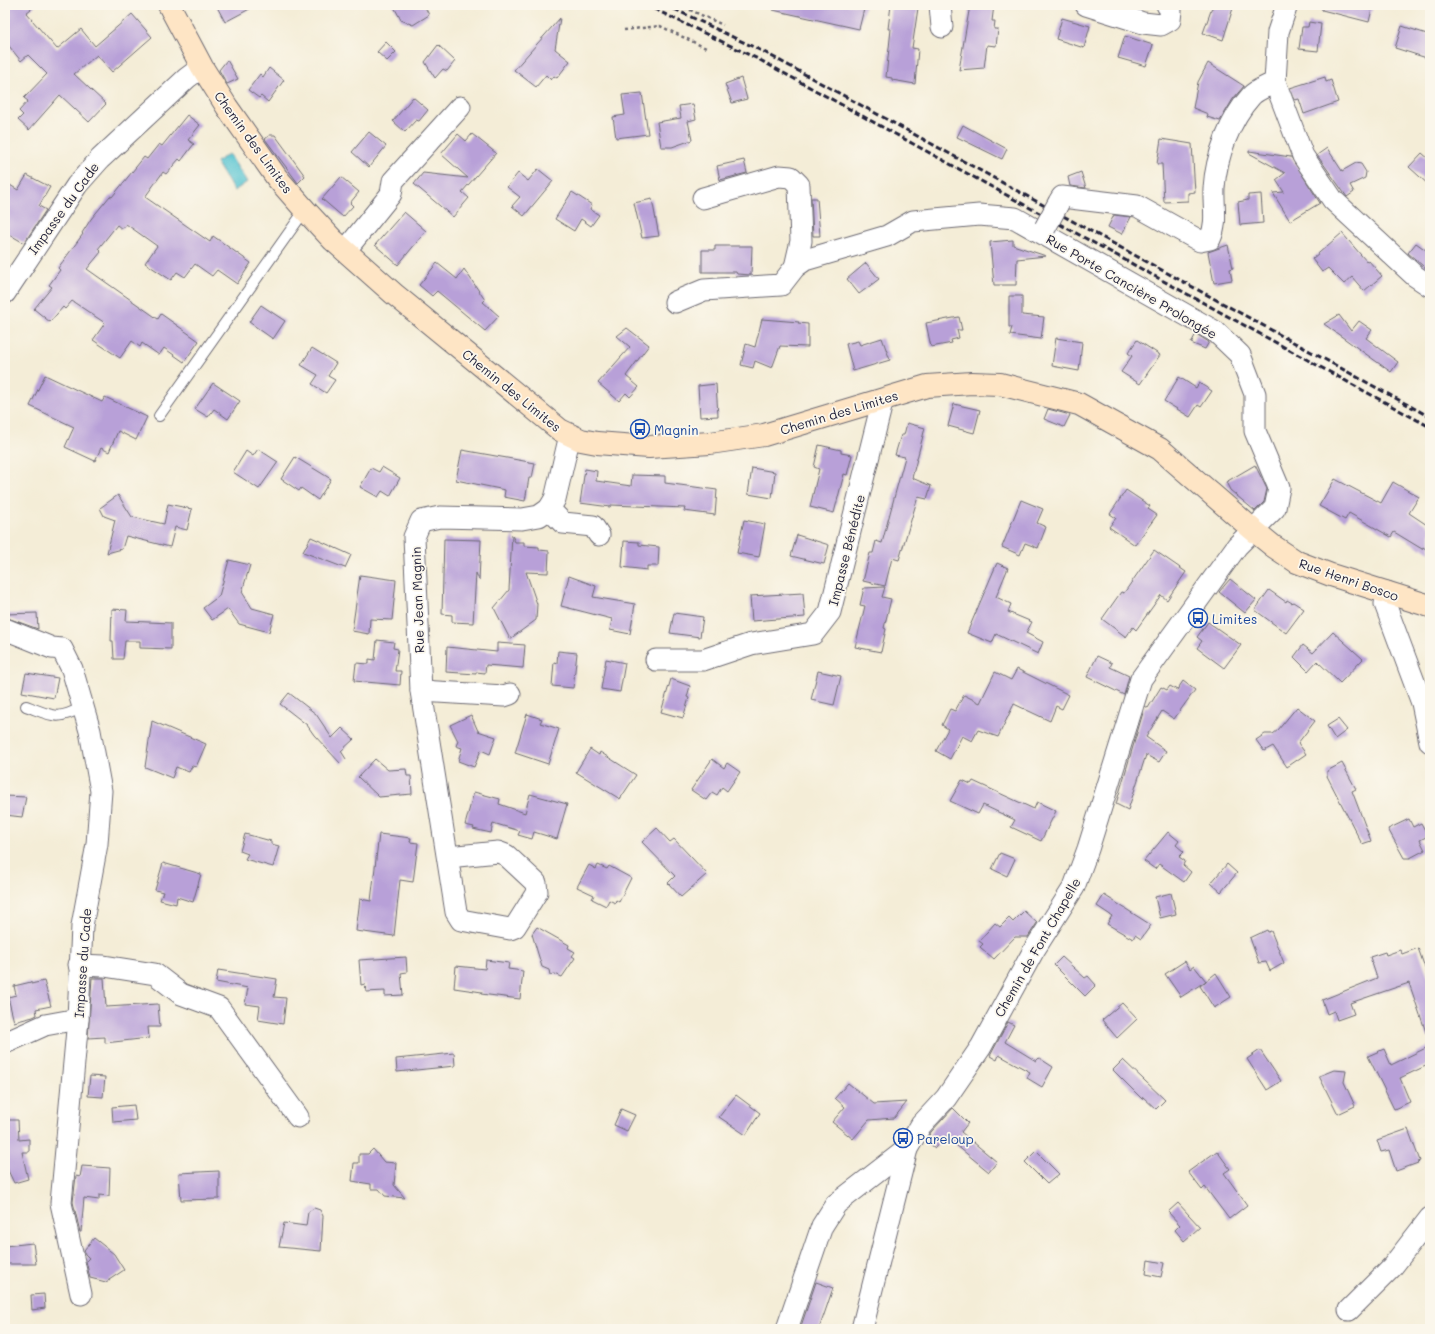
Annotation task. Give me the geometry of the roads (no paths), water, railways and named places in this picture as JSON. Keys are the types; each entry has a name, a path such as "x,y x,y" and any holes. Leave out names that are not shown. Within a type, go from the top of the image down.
{"street":[{"name":"Chemin des Limites","path":"169,5 202,67 252,144 277,178 305,210 345,251 560,430 570,435 597,443 649,447 710,443 764,436 927,386 972,383 1000,384 1079,404 1160,449 1252,529"},
{"path":"940,5 942,27"},
{"path":"1086,5 1143,23 1161,25 1170,20 1172,12 1167,5"},
{"path":"1287,5 1278,32 1275,82 1303,156 1333,200 1415,276 1430,286"},
{"name":"Impasse du Cade","path":"5,293 77,185 100,159 187,78 202,67"},
{"name":"Rue Porte Cancière Prolongée","path":"1043,230 1062,197 1136,206 1200,241 1210,239 1215,230 1214,188 1220,152 1230,128 1252,95 1275,82"},
{"path":"345,251 391,194 393,181 460,107"},
{"path":"703,198 779,176 791,177 799,185 801,241 795,267"},
{"name":"Rue Porte Cancière Prolongée","path":"675,302 704,290 781,285 795,267 805,260 887,236 913,221 978,215 1015,218 1043,230 1216,332 1240,355 1256,394 1255,431 1279,488 1275,508 1252,529"},
{"name":"Impasse Bénédite","path":"656,660 703,660 751,644 814,634 830,612 883,399"},
{"path":"570,435 555,499 548,509 562,522 593,526 599,535"},
{"name":"Rue Jean Magnin","path":"448,857 498,852 506,855 536,883 537,892 515,927 510,929 461,920 456,912 421,691 414,537 421,521 440,517 522,519 539,516 548,509"},
{"name":"Rue Henri Bosco","path":"1252,529 1273,546 1297,562 1430,606"},
{"name":"Chemin de Font Chapelle","path":"862,1329 907,1148 921,1125 946,1098 981,1046 1034,950 1074,888 1088,849 1141,679 1237,546 1252,529"},
{"path":"1387,592 1385,604 1422,703 1430,742"},
{"name":"Impasse du Cade","path":"5,629 52,648 62,649 72,669 90,731 101,791 97,844 82,926 79,965 78,1019 61,1203 81,1294"},
{"path":"421,691 504,696 510,694"},
{"path":"79,965 104,966 155,974 181,994 219,1008 298,1117"},
{"path":"5,1043 45,1025 78,1019"},
{"path":"787,1329 822,1226 836,1204 907,1148"},
{"path":"1349,1310 1392,1267 1430,1218"}],"lane":[{"path":"159,416 305,210"},
{"path":"26,706 57,718 67,716 83,707"}],"water":[{"path":"229,154 247,182 234,191 216,162"}],"railway":[{"path":"646,5 760,60 1430,427"},
{"path":"666,5 764,52 1430,417"}],"place":[{"name":"Magnin","path":"640,429"},
{"name":"Limites","path":"1198,618"},
{"name":"Pareloup","path":"903,1138"}]}
